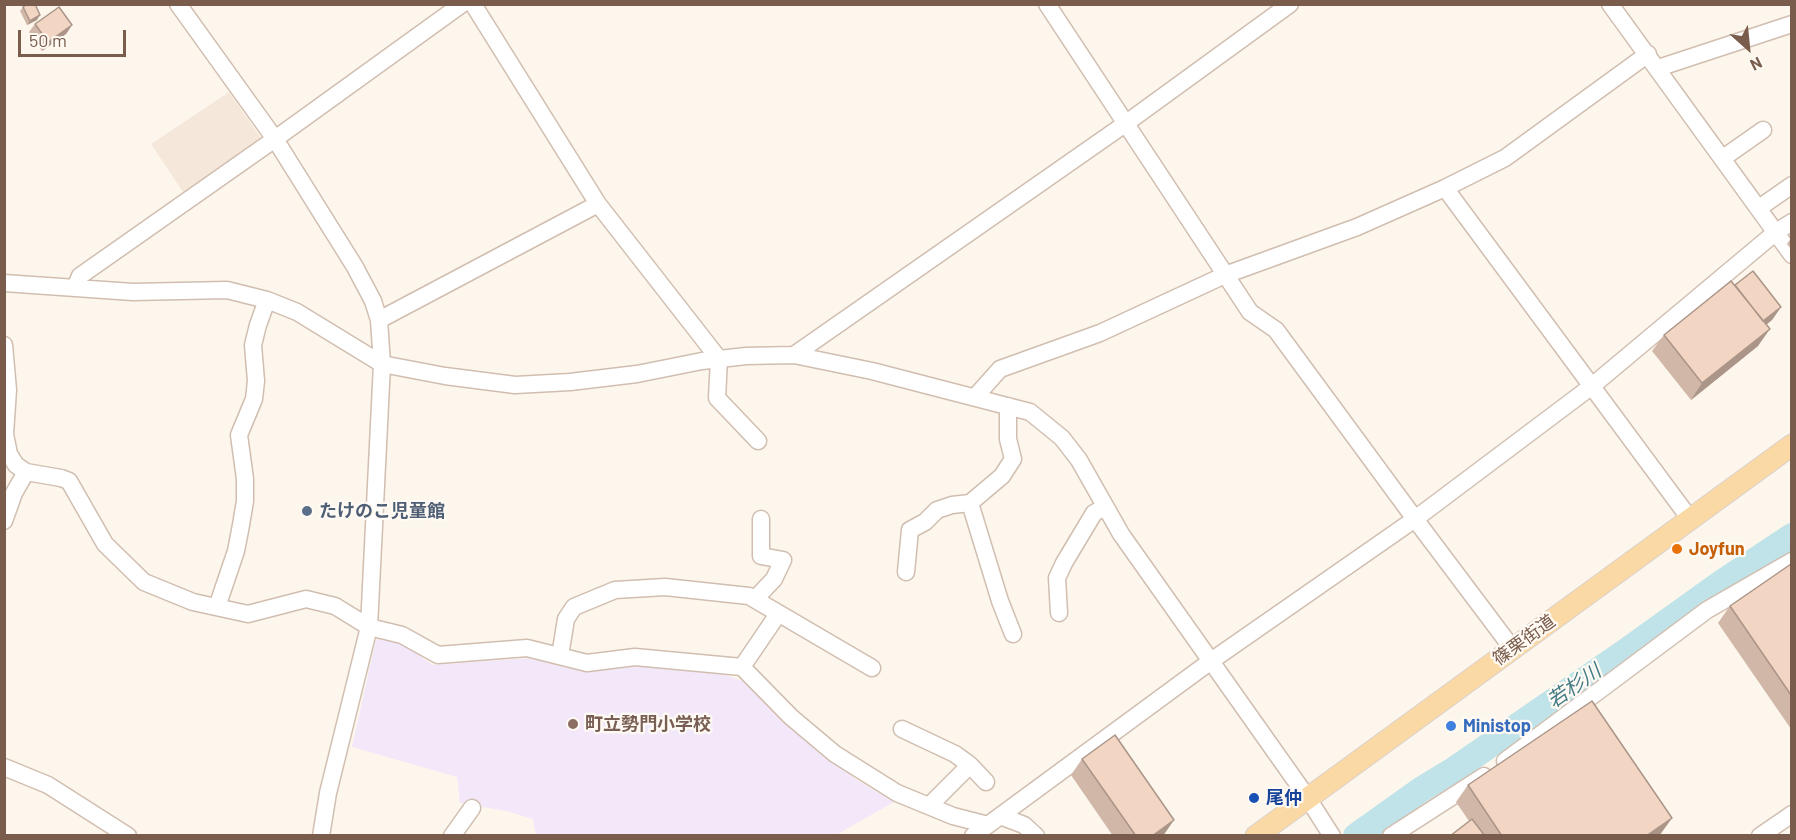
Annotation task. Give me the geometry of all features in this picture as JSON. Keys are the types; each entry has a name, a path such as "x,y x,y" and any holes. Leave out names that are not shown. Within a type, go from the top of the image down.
{"main road":[{"name":"篠栗街道","path":"1256,836 1791,445"}],"street":[{"path":"178,4 274,139 356,267 374,301 379,320 382,364 369,627 328,793 321,836"},
{"path":"75,288 80,276 462,4"},
{"path":"473,4 598,204 719,359 717,398 758,441"},
{"path":"1047,4 1250,312 1276,330 1512,648"},
{"path":"794,355 1125,124 1290,4"},
{"path":"1611,4 1791,255"},
{"path":"1658,68 1791,24"},
{"path":"975,397 1000,369 1100,333 1225,275 1357,227 1445,188 1505,158 1648,54"},
{"path":"1723,158 1763,130"},
{"path":"1759,208 1791,185"},
{"path":"1445,188 1690,519"},
{"path":"379,320 598,204"},
{"path":"974,836 1211,661 1415,519 1592,386 1776,232 1791,222"},
{"path":"4,283 133,291 227,290 267,300 297,312 382,364 445,376 514,385 570,382 638,374 702,361 746,356 794,355 872,371 1030,412 1062,438 1079,460 1121,534 1307,797 1332,836"},
{"path":"217,607 237,551 245,501 245,479 239,435 254,399 256,381 253,345 267,300"},
{"path":"4,345 8,390 5,434 9,454 16,465 26,472 69,481 105,544 144,582 193,603 248,614 306,599 335,606 369,627 402,635 438,655 526,648 587,663 634,657 742,667 791,717 835,754 897,793 953,816 1024,825 1036,836"},
{"path":"906,572 909,530 925,522 937,510 970,503 1002,476 1012,459 1008,440 1008,406"},
{"path":"4,521 14,493 26,472"},
{"path":"970,503 1000,601 1013,634"},
{"path":"1059,613 1057,578 1094,513 1105,507"},
{"path":"755,600 774,579 783,560 761,556 761,519"},
{"path":"1392,836 1495,769 1707,610 1791,561"},
{"path":"560,656 566,619 574,607 615,590 665,588 749,596 872,668"},
{"path":"742,667 778,614"},
{"path":"902,729 955,754 986,782"},
{"path":"928,806 969,765"},
{"path":"4,766 48,785 128,836"},
{"path":"452,836 472,808"},
{"path":"1760,836 1791,814"}],"shaded area":[{"path":"229,92 263,141 185,195 151,144"},
{"name":"町立勢門小学校","path":"376,639 400,642 433,665 529,658 586,672 627,665 726,675 745,682 770,707 855,779 894,802 836,835 536,835 533,819 506,811 460,803 457,777 352,747"}],"building":[{"path":"27,4 35,4 40,15 30,21 23,7"},
{"path":"59,7 72,25 48,42 35,24"},
{"path":"1753,271 1781,307 1763,321 1735,285"},
{"path":"1731,281 1770,329 1702,383 1664,335"},
{"path":"1791,564 1791,695 1730,606"},
{"path":"1592,701 1672,818 1646,836 1502,836 1468,785"},
{"path":"1115,735 1174,820 1152,836 1136,836 1082,759"},
{"path":"1472,819 1485,836 1450,836"}],"waterway":[{"name":"若杉川","path":"1356,836 1792,536"}],"place":[{"name":"たけのこ児童館","path":"307,511"},
{"name":"Joyfun","path":"1677,549"},
{"name":"町立勢門小学校","path":"573,724"},
{"name":"Ministop","path":"1451,726"},
{"name":"尾仲","path":"1254,798"}]}
